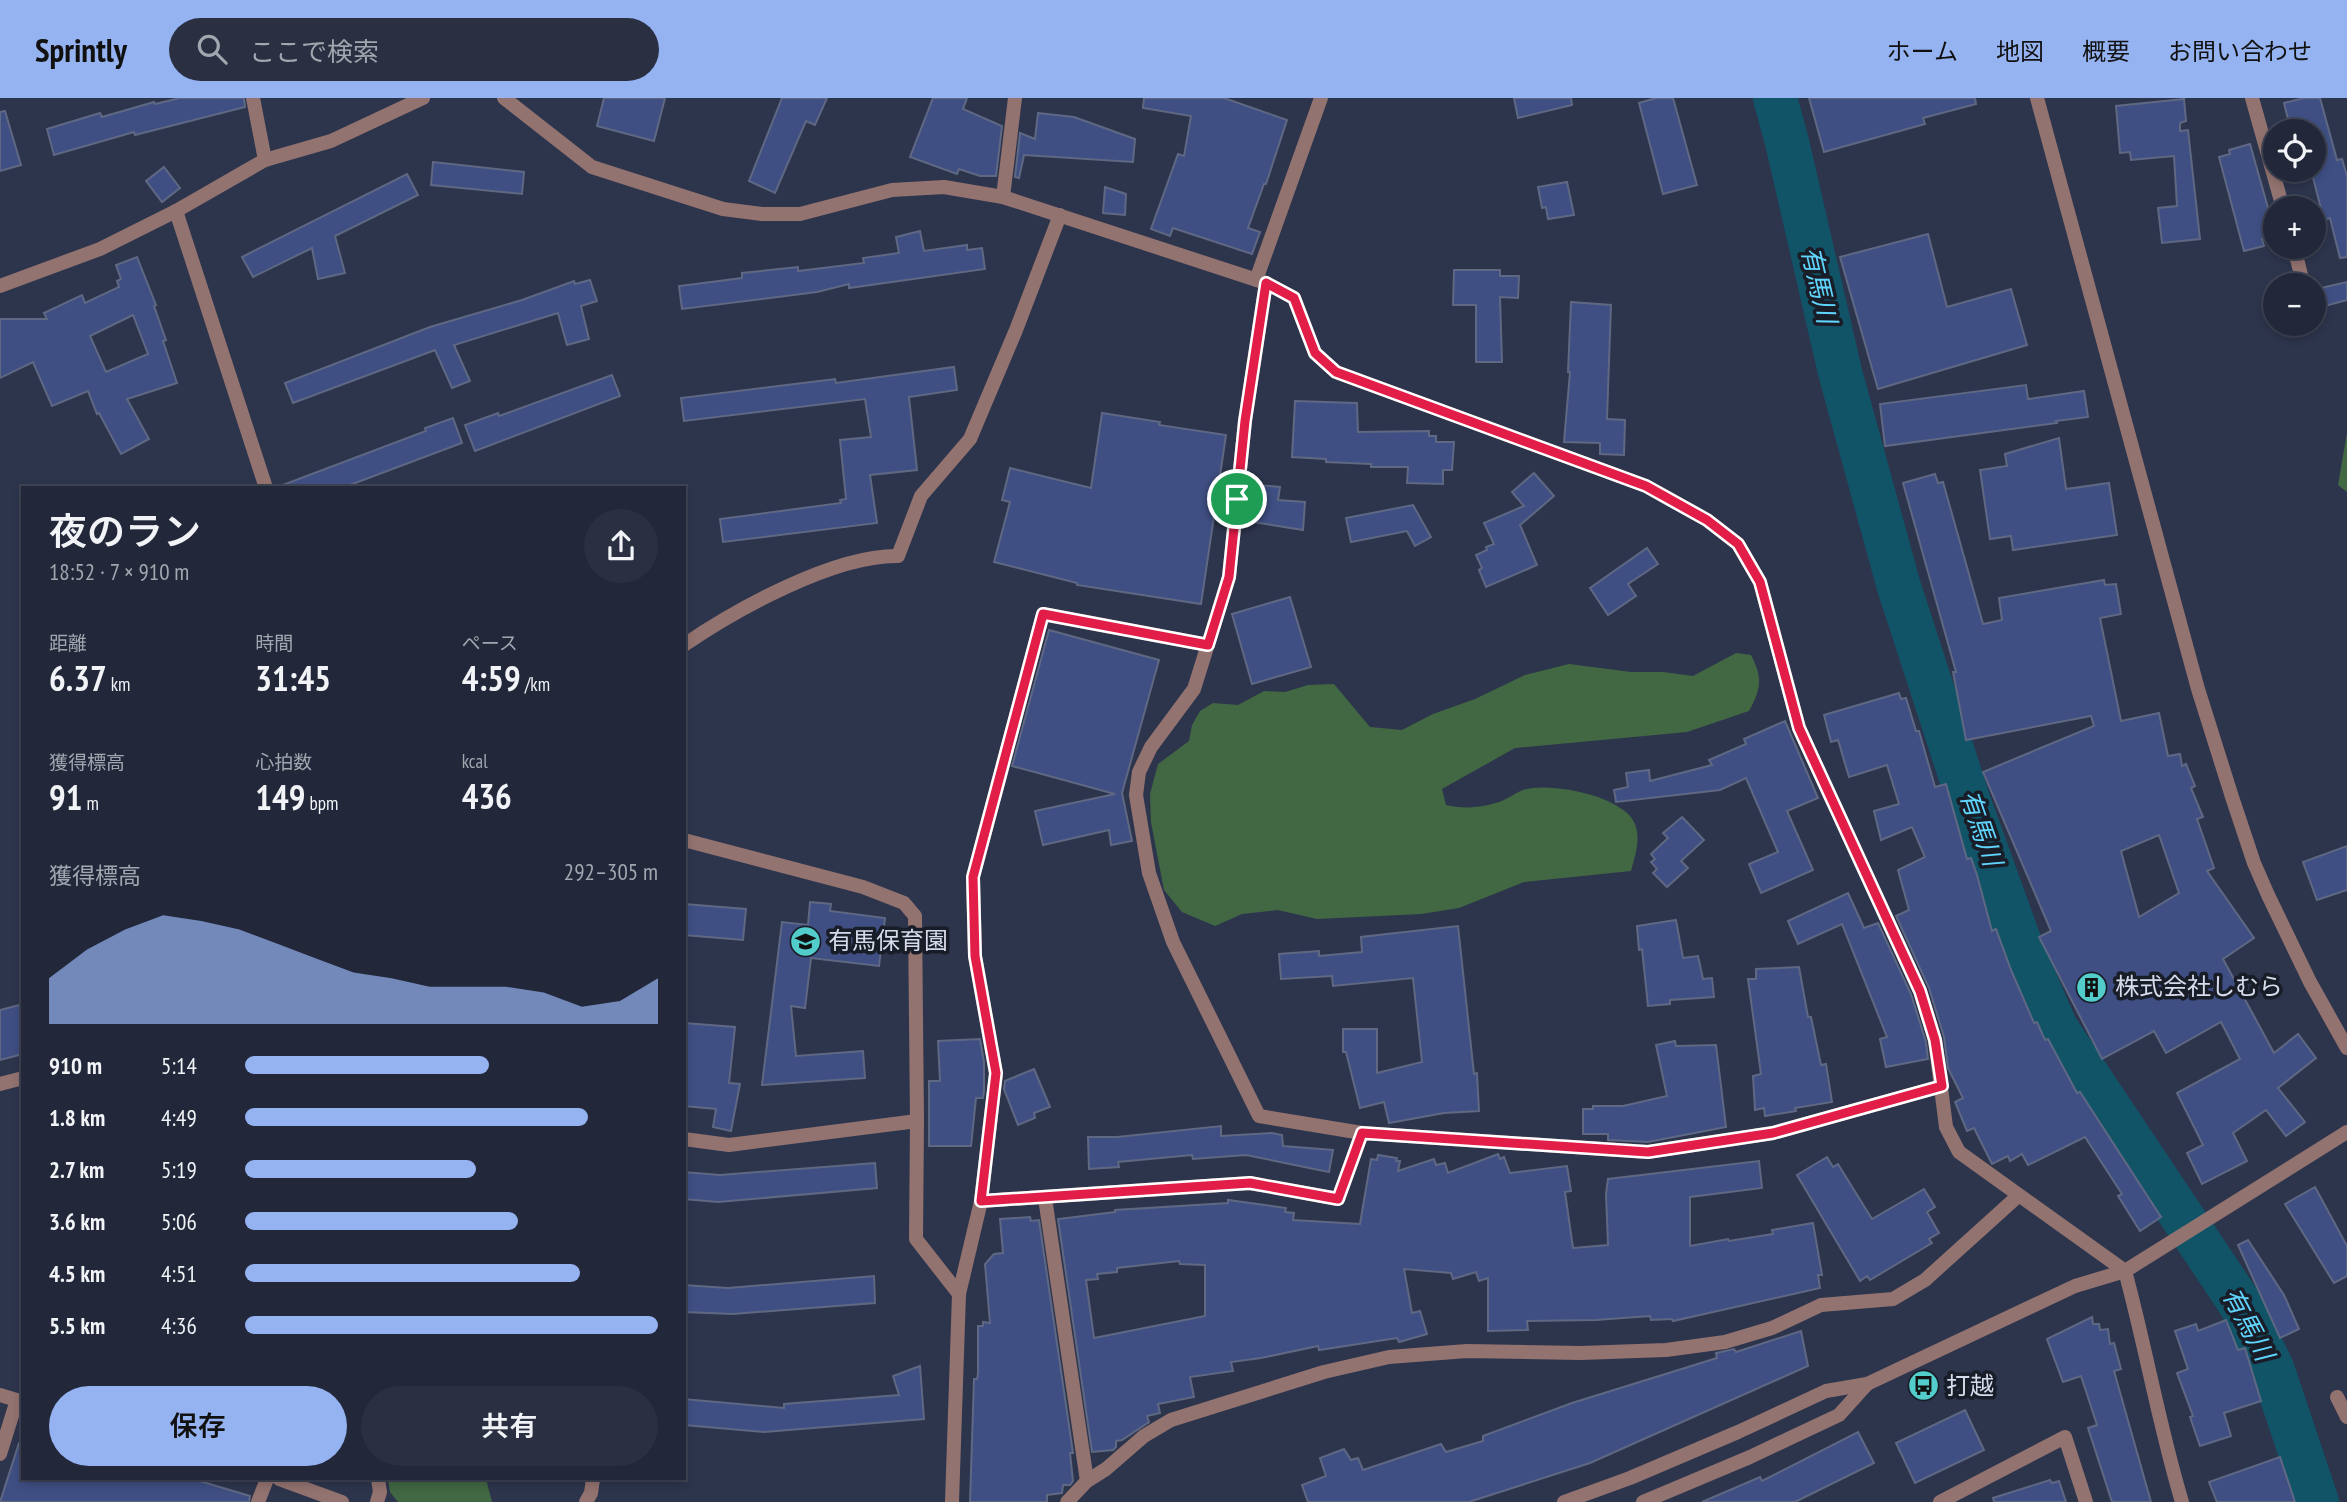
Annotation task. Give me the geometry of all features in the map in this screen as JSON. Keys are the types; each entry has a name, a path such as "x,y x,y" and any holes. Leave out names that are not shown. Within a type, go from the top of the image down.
{"street":[{"path":"253,98 265,160"},
{"path":"0,286 100,249 176,211 265,160 331,141 423,98"},
{"path":"504,98 592,167 723,209 762,214 800,214 892,190 944,187 1003,197 1261,282 1294,298 1315,353 1336,372 1646,486 1707,520 1738,544 1760,582 1799,728 1920,991 1935,1040 1946,1127 1959,1152 2125,1271 2182,1502"},
{"path":"1003,197 1015,98"},
{"path":"1321,98 1261,282 1229,577 1194,689 1151,747 1139,772 1136,794 1149,873 1173,942 1259,1116 1362,1133 1648,1152 1773,1133 1942,1086"},
{"path":"2037,98 2198,690 2232,797 2254,863 2268,895 2310,982 2347,1048"},
{"path":"2252,98 2280,196"},
{"path":"176,211 265,486"},
{"path":"686,644 725,618 822,571 884,556 898,556 921,496 970,439 1060,215"},
{"path":"952,1502 959,1294 981,1201 996,1073 975,956 973,877 1043,614 1208,645"},
{"path":"686,841 863,887 904,903 915,916 916,1238 959,1294"},
{"path":"0,1084 21,1079"},
{"path":"686,1139 729,1145 917,1121"},
{"path":"1564,1502 1630,1478 1826,1391 1867,1384 2075,1286 2125,1271 2347,1132"},
{"path":"981,1201 1250,1183 1338,1199 1362,1133"},
{"path":"1067,1502 1087,1482 1144,1436 1171,1420 1324,1372 1389,1357 1467,1351 1581,1353 1666,1350 1725,1342 1772,1328 1821,1305 1893,1299 1925,1280 2018,1196"},
{"path":"1045,1198 1087,1482"},
{"path":"1643,1502 1750,1457 1839,1415 1867,1384"},
{"path":"0,1395 20,1401 0,1454"},
{"path":"2337,1397 2347,1417"},
{"path":"1940,1502 1964,1496 2065,1437 2087,1502"},
{"path":"258,1502 267,1480"},
{"path":"282,1480 342,1502"},
{"path":"377,1502 380,1492 378,1480"},
{"path":"586,1502 593,1480"}],"green space":[{"path":"2347,433 2347,492 2338,485"},
{"path":"1736,653 1751,655 1759,677 1758,690 1749,711 1687,732 1515,748 1442,789 1446,805 1459,807 1493,804 1523,790 1535,788 1567,789 1602,799 1628,814 1635,824 1637,842 1631,871 1524,882 1459,908 1421,914 1317,919 1278,910 1242,914 1215,926 1182,912 1164,890 1151,822 1150,794 1158,764 1189,741 1192,725 1200,711 1213,703 1238,705 1264,691 1285,692 1308,685 1334,684 1370,727 1402,730 1525,675 1569,664 1693,676"},
{"path":"388,1480 486,1480 492,1502 398,1502 390,1492"}],"building":[{"path":"180,98 244,98 245,107 135,135 134,132 54,155 47,129 100,113 102,117 154,102 155,104"},
{"path":"604,98 665,98 654,141 597,126"},
{"path":"782,98 827,98 815,125 806,121 775,193 749,181"},
{"path":"933,98 967,98 963,109 1002,126 996,176 980,176 959,169 957,174 910,157"},
{"path":"1144,98 1224,98 1287,120 1248,228 1260,232 1252,254 1173,228 1170,236 1151,229 1178,154 1184,156 1191,116 1143,108"},
{"path":"1514,98 1571,98 1572,105 1518,118"},
{"path":"1656,98 1673,98 1697,185 1663,194 1639,103"},
{"path":"1809,98 1975,98 1976,104 1923,118 1925,124 1824,152"},
{"path":"2304,98 2320,98 2326,119 2288,119 2284,103"},
{"path":"2184,99 2186,121 2180,123 2180,131 2188,130 2200,239 2162,243 2158,208 2177,206 2174,156 2131,160 2130,152 2120,153 2116,106"},
{"path":"5,111 21,165 0,171 0,112"},
{"path":"1038,113 1074,117 1135,139 1133,162 1024,155 1019,178 1015,177 1020,133 1035,139"},
{"path":"2326,120 2337,160 2342,159 2347,176 2347,257 2340,258 2330,218 2326,219 2326,196 2318,196 2314,182 2326,182"},
{"path":"2250,144 2265,196 2263,246 2244,251 2219,157 2230,154 2229,150"},
{"path":"433,162 524,172 522,194 431,185"},
{"path":"164,167 180,188 162,202 146,181"},
{"path":"407,174 418,195 335,236 345,273 318,279 312,248 253,277 242,257"},
{"path":"1567,182 1574,215 1548,219 1546,207 1542,208 1538,187"},
{"path":"1105,187 1126,194 1125,215 1103,213"},
{"path":"920,231 924,251 967,245 967,250 982,248 985,269 849,288 849,284 817,292 682,309 679,286 742,278 742,273 798,267 798,271 864,263 863,258 899,253 896,237"},
{"path":"1928,234 1947,307 2011,289 2027,345 1878,389 1840,257"},
{"path":"137,257 156,305 154,306 166,340 163,341 177,383 127,399 149,439 121,454 99,413 97,414 88,391 52,406 33,362 0,378 0,319 47,319 44,313 82,295 85,303 119,287 117,281 121,279 116,265","holes":["133,315 148,354 106,372 90,336"]},
{"path":"1454,270 1500,270 1500,276 1519,276 1518,298 1500,297 1502,362 1476,362 1476,305 1453,305"},
{"path":"590,280 597,301 581,306 589,339 567,345 558,313 454,345 470,381 452,388 435,350 293,403 285,383 430,327 522,300 574,281 575,284"},
{"path":"2347,282 2347,300 2326,306 2326,287"},
{"path":"1571,302 1611,305 1607,419 1625,420 1624,455 1600,454 1600,443 1564,442 1570,372"},
{"path":"954,367 957,390 909,397 917,470 870,475 877,523 723,542 720,519 841,503 840,500 846,499 840,440 871,437 865,399 684,421 681,398 835,379 836,383"},
{"path":"612,375 620,396 475,451 465,425 498,413 499,416"},
{"path":"2026,385 2028,399 2084,391 2088,417 1885,446 1880,404"},
{"path":"1295,401 1357,403 1358,432 1429,431 1429,436 1436,436 1436,442 1454,442 1452,470 1443,470 1443,484 1407,483 1408,467 1371,467 1371,464 1292,457"},
{"path":"1102,413 1226,435 1201,604 1077,585 994,562 1010,502 1002,500 1010,468 1091,488"},
{"path":"453,418 462,443 347,486 280,486 426,431 425,428"},
{"path":"2059,438 2066,489 2109,483 2117,535 2013,550 2011,536 1990,539 1980,470 2007,466 2005,454"},
{"path":"1534,473 1554,496 1520,525 1537,565 1486,587 1476,555 1494,544 1484,523 1524,506 1512,492"},
{"path":"1935,474 1938,483 1943,482 1983,624 2002,620 1999,598 2104,580 2105,585 2116,584 2121,614 2100,618 2121,721 2159,713 2168,756 2180,754 2182,766 2186,764 2195,786 2191,788 2203,817 2197,819 2214,868 2207,871 2254,938 2223,959 2274,1053 2298,1034 2316,1058 2278,1088 2305,1122 2286,1136 2266,1110 2233,1133 2247,1161 2202,1184 2187,1153 2203,1145 2177,1093 2240,1059 2221,1022 2166,1053 2154,1031 2102,1059 2039,937 2051,931 1983,772 2094,726 2091,716 1966,740 1953,672 1956,672 1903,483","holes":["2159,835 2179,893 2139,917 2121,851"]},
{"path":"1258,485 1280,487 1278,500 1305,502 1303,530 1253,522"},
{"path":"1413,505 1431,537 1415,546 1407,531 1351,542 1346,518"},
{"path":"1647,548 1658,564 1628,584 1636,596 1608,615 1590,588"},
{"path":"1290,597 1311,667 1252,684 1232,614"},
{"path":"1049,630 1159,660 1122,793 1132,841 1111,845 1109,830 1043,845 1035,811 1115,794 1012,766"},
{"path":"1899,693 1901,699 1906,698 1916,731 1919,731 1935,787 1946,784 1967,859 1971,858 1977,875 1992,931 1996,929 2034,1023 2037,1022 2077,1093 2080,1092 2161,1217 2140,1231 2118,1196 2122,1194 2085,1137 2028,1165 2022,1154 2010,1161 2008,1156 1992,1164 1974,1128 1967,1131 1955,1102 1963,1098 1948,1068 1944,1037 1929,988 1896,916 1909,910 1898,870 1925,857 1912,827 1881,840 1874,811 1899,804 1887,765 1849,777 1838,740 1831,742 1824,715"},
{"path":"1785,721 1818,798 1787,811 1813,870 1761,893 1749,864 1778,852 1746,778 1720,790 1616,802 1614,790 1628,787 1626,773 1649,770 1650,781 1712,765 1709,760 1746,744 1744,739"},
{"path":"1682,817 1704,840 1681,861 1688,868 1667,887 1653,873 1657,869 1651,862 1655,859 1651,854 1668,838 1663,833"},
{"path":"2347,846 2347,890 2317,900 2303,862"},
{"path":"1848,893 1864,928 1878,923 1911,994 1926,1042 1928,1059 1886,1067 1880,1039 1887,1037 1842,924 1798,944 1788,921"},
{"path":"810,902 831,904 830,911 885,918 879,966 811,958 805,1008 791,1006 796,1056 863,1051 865,1078 762,1085 782,922 808,925"},
{"path":"686,904 746,909 743,940 686,935"},
{"path":"1676,920 1683,958 1698,956 1703,979 1712,978 1714,997 1670,1000 1670,1004 1648,1006 1637,926"},
{"path":"1458,926 1474,1074 1477,1073 1479,1111 1444,1113 1389,1123 1384,1102 1360,1108 1346,1052 1343,1052 1343,1029 1377,1029 1377,1073 1422,1062 1413,978 1333,986 1332,976 1281,979 1279,954 1319,951 1319,956 1362,952 1361,937"},
{"path":"1799,967 1808,1017 1811,1017 1821,1065 1826,1064 1832,1102 1765,1116 1764,1108 1755,1110 1753,1076 1761,1074 1748,979 1756,979 1756,969"},
{"path":"21,1005 21,1055 0,1060 0,1010"},
{"path":"686,1023 735,1027 729,1083 740,1084 731,1131 713,1127 716,1109 686,1106"},
{"path":"980,1039 984,1062 984,1091 983,1098 976,1098 971,1146 929,1146 929,1081 940,1081 938,1041"},
{"path":"1675,1041 1676,1046 1716,1045 1726,1127 1648,1142 1608,1140 1608,1134 1583,1134 1583,1109 1593,1109 1593,1106 1623,1106 1667,1096 1656,1045"},
{"path":"1034,1069 1050,1107 1034,1113 1035,1118 1018,1125 1004,1089 1005,1081"},
{"path":"1221,1126 1221,1136 1272,1133 1282,1135 1283,1146 1333,1150 1329,1172 1246,1155 1193,1159 1192,1155 1118,1162 1119,1167 1089,1169 1088,1137 1117,1137"},
{"path":"1498,1154 1500,1159 1504,1157 1510,1173 1567,1166 1571,1191 1565,1192 1573,1248 1608,1245 1608,1179 1759,1161 1762,1188 1690,1197 1690,1246 1773,1234 1772,1230 1813,1223 1822,1275 1818,1275 1820,1288 1673,1321 1651,1320 1650,1316 1527,1321 1528,1330 1488,1331 1488,1278 1479,1281 1476,1272 1453,1279 1451,1273 1404,1269 1412,1313 1420,1311 1427,1334 1399,1342 1397,1338 1319,1350 1318,1346 1231,1362 1233,1371 1190,1377 1194,1397 1158,1404 1160,1413 1147,1416 1149,1422 1122,1440 1116,1441 1113,1450 1092,1452 1058,1219 1115,1210 1228,1203 1228,1200 1286,1208 1285,1212 1294,1213 1293,1220 1360,1224 1371,1159 1377,1160 1378,1155 1397,1158 1396,1161 1400,1161 1398,1171 1434,1159 1436,1165 1445,1163 1448,1173","holes":["1179,1261 1180,1264 1205,1265 1205,1316 1094,1338 1086,1280 1098,1279 1097,1274 1117,1272 1117,1268"]},
{"path":"1827,1157 1833,1167 1838,1164 1872,1219 1924,1189 1935,1207 1927,1212 1939,1233 1929,1239 1932,1243 1870,1280 1867,1276 1860,1281 1797,1175"},
{"path":"875,1163 877,1188 718,1202 686,1199 686,1172 720,1175"},
{"path":"2315,1187 2347,1246 2347,1276 2334,1283 2285,1204"},
{"path":"1030,1217 1031,1221 1039,1220 1073,1453 1070,1453 1073,1481 1070,1485 1063,1485 1062,1493 1047,1495 1047,1502 970,1502 974,1379 977,1379 978,1374 978,1326 983,1326 983,1322 990,1323 985,1264 994,1254 1003,1253 1000,1219"},
{"path":"2248,1240 2284,1295 2299,1329 2280,1338 2238,1245"},
{"path":"874,1276 875,1303 733,1314 686,1312 686,1285 728,1288"},
{"path":"2092,1317 2093,1324 2099,1324 2100,1330 2108,1329 2110,1344 2114,1343 2121,1369 2114,1371 2151,1502 2112,1502 2088,1428 2097,1425 2081,1376 2063,1382 2047,1339"},
{"path":"2226,1320 2238,1350 2245,1348 2261,1401 2224,1413 2231,1436 2200,1446 2190,1417 2193,1416 2177,1373 2188,1369 2175,1331 2196,1324 2198,1331"},
{"path":"1801,1331 1808,1366 1590,1463 1469,1502 1308,1502 1302,1485 1326,1476 1320,1458 1344,1449 1351,1460 1358,1458 1363,1470 1441,1444 1446,1452 1483,1441 1483,1436 1572,1403 1717,1358 1716,1353 1734,1349 1736,1352"},
{"path":"920,1366 924,1419 764,1432 686,1425 686,1399 784,1408 784,1404 899,1395 893,1376"},
{"path":"1965,1410 1984,1450 1915,1483 1896,1443"},
{"path":"1858,1432 1874,1463 1795,1502 1702,1502 1760,1477 1762,1481"},
{"path":"19,1443 21,1480 196,1480 250,1496 249,1502 0,1502"},
{"path":"2280,1457 2295,1502 2217,1502 2209,1482"},
{"path":"2050,1480 2052,1483 2059,1481 2066,1502 1994,1502 1993,1498"}],"waterway":[{"name":"有馬川","path":"1775,98 1840,372 1899,587 1970,805 2024,954 2056,1028 2241,1305 2272,1368 2317,1502"}],"place":[{"name":"有馬保育園","path":"805,941"},
{"name":"株式会社しむら","path":"2092,987"},
{"name":"打越","path":"1923,1386"}],"route":[{"path":"1266,283 1294,298 1315,353 1336,372 1646,486 1707,520 1738,544 1760,582 1799,728 1920,991 1935,1040 1942,1086 1773,1133 1648,1152 1362,1133 1338,1199 1250,1183 981,1201 996,1073 975,956 973,877 1043,614 1208,645 1229,577 1237,499 1245,421 1266,283"}]}
